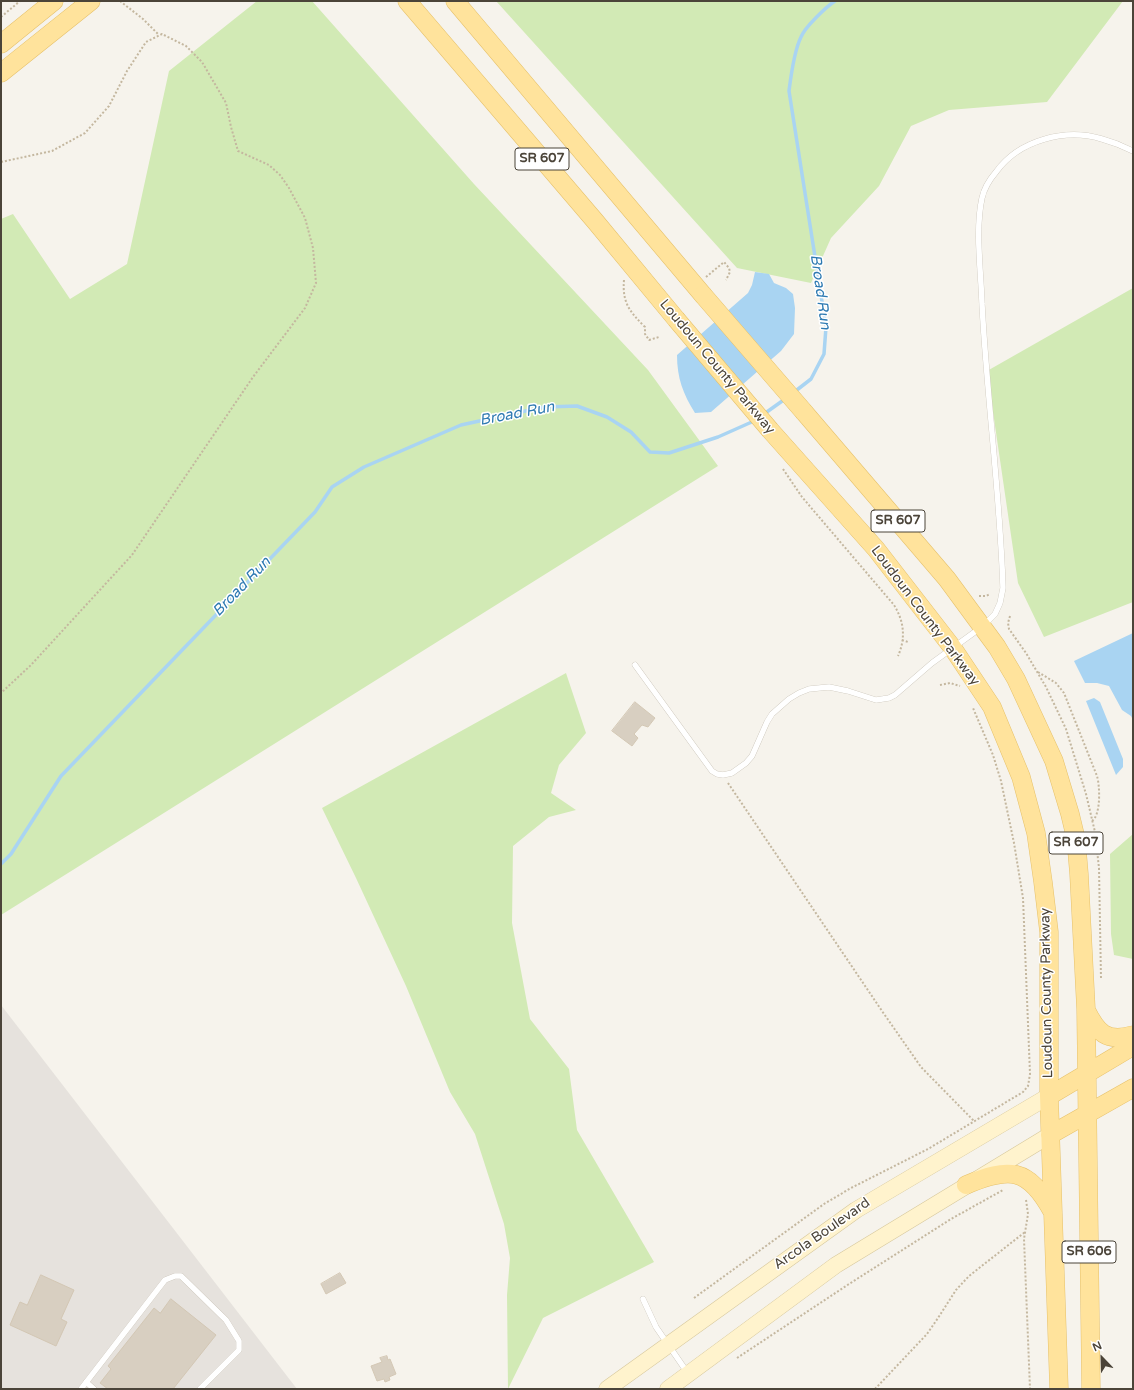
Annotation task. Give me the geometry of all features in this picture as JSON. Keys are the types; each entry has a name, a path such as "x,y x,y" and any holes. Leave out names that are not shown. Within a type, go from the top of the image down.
{"main road":[{"path":"1,44 54,1"},
{"path":"1,73 91,1"},
{"name":"Loudoun County Parkway","path":"407,1 595,221 770,430 876,549 952,647 992,707 1021,777 1036,833 1044,882 1049,932 1049,1096 1059,1389"},
{"name":"SR 607","path":"455,1 704,286 804,412 947,579 983,626 1007,662 1029,705 1054,762 1076,839 1086,1009 1086,1073"},
{"path":"1086,1009 1092,1023 1100,1032 1115,1037 1133,1035"},
{"path":"1049,1096 1133,1046"},
{"name":"SR 606","path":"1086,1073 1091,1389"},
{"path":"668,1389 836,1265 1050,1135 1133,1088"},
{"name":"Arcola Boulevard","path":"607,1389 856,1210 1049,1096"},
{"path":"966,1186 986,1177 998,1174 1018,1174 1032,1183 1053,1211"}],"lane":[{"path":"635,665 712,771 723,775 732,773 746,763 752,756 772,714 789,699 810,689 829,687 848,691 876,700 889,698 900,691 929,664 983,626 995,614 1000,603 1003,588 1002,559 985,354 979,226 982,197 989,181 1001,164 1014,153 1047,138 1060,135 1088,136 1117,143 1133,151"},
{"path":"81,1389 165,1280 175,1276 181,1276 226,1320 239,1341 240,1350 200,1389"},
{"path":"643,1299 652,1318 689,1374"},
{"path":"86,1382 94,1389"}],"path":[{"path":"1,16 20,1"},
{"path":"120,1 143,19 159,36"},
{"path":"1,162 52,150 84,133 109,106 127,71 146,42 162,34 186,46 202,62 226,103 238,151 269,165 280,175 289,188 305,218 313,248 316,284 305,308 253,376 132,555 31,665 1,693"},
{"path":"704,286 724,262 729,268 730,272 726,280"},
{"path":"625,275 624,298 628,308 645,327 645,334 650,340 659,337"},
{"path":"782,467 802,497 894,605 903,626 902,640 898,656"},
{"path":"902,640 908,642"},
{"path":"1037,672 1056,684 1064,693 1097,776 1099,789 1098,813 1096,818 1092,821"},
{"path":"940,685 950,683 964,688"},
{"path":"694,1298 824,1204 851,1188 928,1149 1023,1092 1028,1086 1030,1074 1024,898 1001,781 993,755 973,706"},
{"path":"723,775 921,1067 974,1121"},
{"path":"737,1358 906,1247 994,1194 1006,1189"},
{"path":"1024,1196 1027,1201 1028,1209 1024,1238 1030,1389"},
{"path":"875,1389 927,1334 956,1290 969,1276 1025,1231"}],"shaded area":[{"path":"1,1005 297,1389 1,1389"}],"green space":[{"path":"257,1 312,1 474,184 648,370 718,466 1,915 1,219 13,214 70,299 127,264 169,71"},
{"path":"496,1 1123,1 1047,102 949,110 911,126 879,186 831,238 811,283 737,268"},
{"path":"1133,288 1133,602 1044,637 1018,583 987,371"},
{"path":"566,673 586,733 559,765 551,793 576,810 549,817 513,846 512,923 530,1019 569,1069 577,1130 654,1262 543,1318 508,1389 507,1295 510,1258 504,1224 475,1134 450,1092 406,986 322,808"},
{"path":"1133,834 1133,959 1114,955 1111,934 1110,854"}],"water":[{"path":"755,272 769,274 774,283 786,288 793,294 795,308 794,334 781,351 711,412 695,413 682,386 678,371 677,355 748,293 752,285"},
{"path":"1133,633 1133,720 1131,716 1122,710 1109,686 1097,683 1085,683 1074,661"},
{"path":"1094,698 1100,702 1123,759 1123,767 1116,775 1086,701"}],"building":[{"path":"635,702 655,718 648,727 642,725 634,734 638,738 632,746 612,731"},
{"path":"340,1273 346,1283 326,1294 321,1284"},
{"path":"41,1275 74,1290 61,1319 67,1322 56,1346 10,1325 20,1302 27,1305"},
{"path":"171,1299 216,1335 173,1389 108,1389 100,1383 111,1369 108,1366 154,1308 160,1313"},
{"path":"387,1356 388,1360 390,1359 396,1374 389,1377 390,1380 385,1382 384,1379 377,1381 371,1366 382,1362 380,1358"}],"waterway":[{"name":"Broad Run","path":"793,393 811,379 824,354 826,327 789,91 795,56 803,33 816,18 835,1"},
{"name":"Broad Run","path":"764,414 785,399"},
{"name":"Broad Run","path":"1,864 11,854 61,776 315,512 332,487 364,467 461,425 544,407 577,406 607,417 631,432 650,452 669,453 718,437 754,421"}]}
